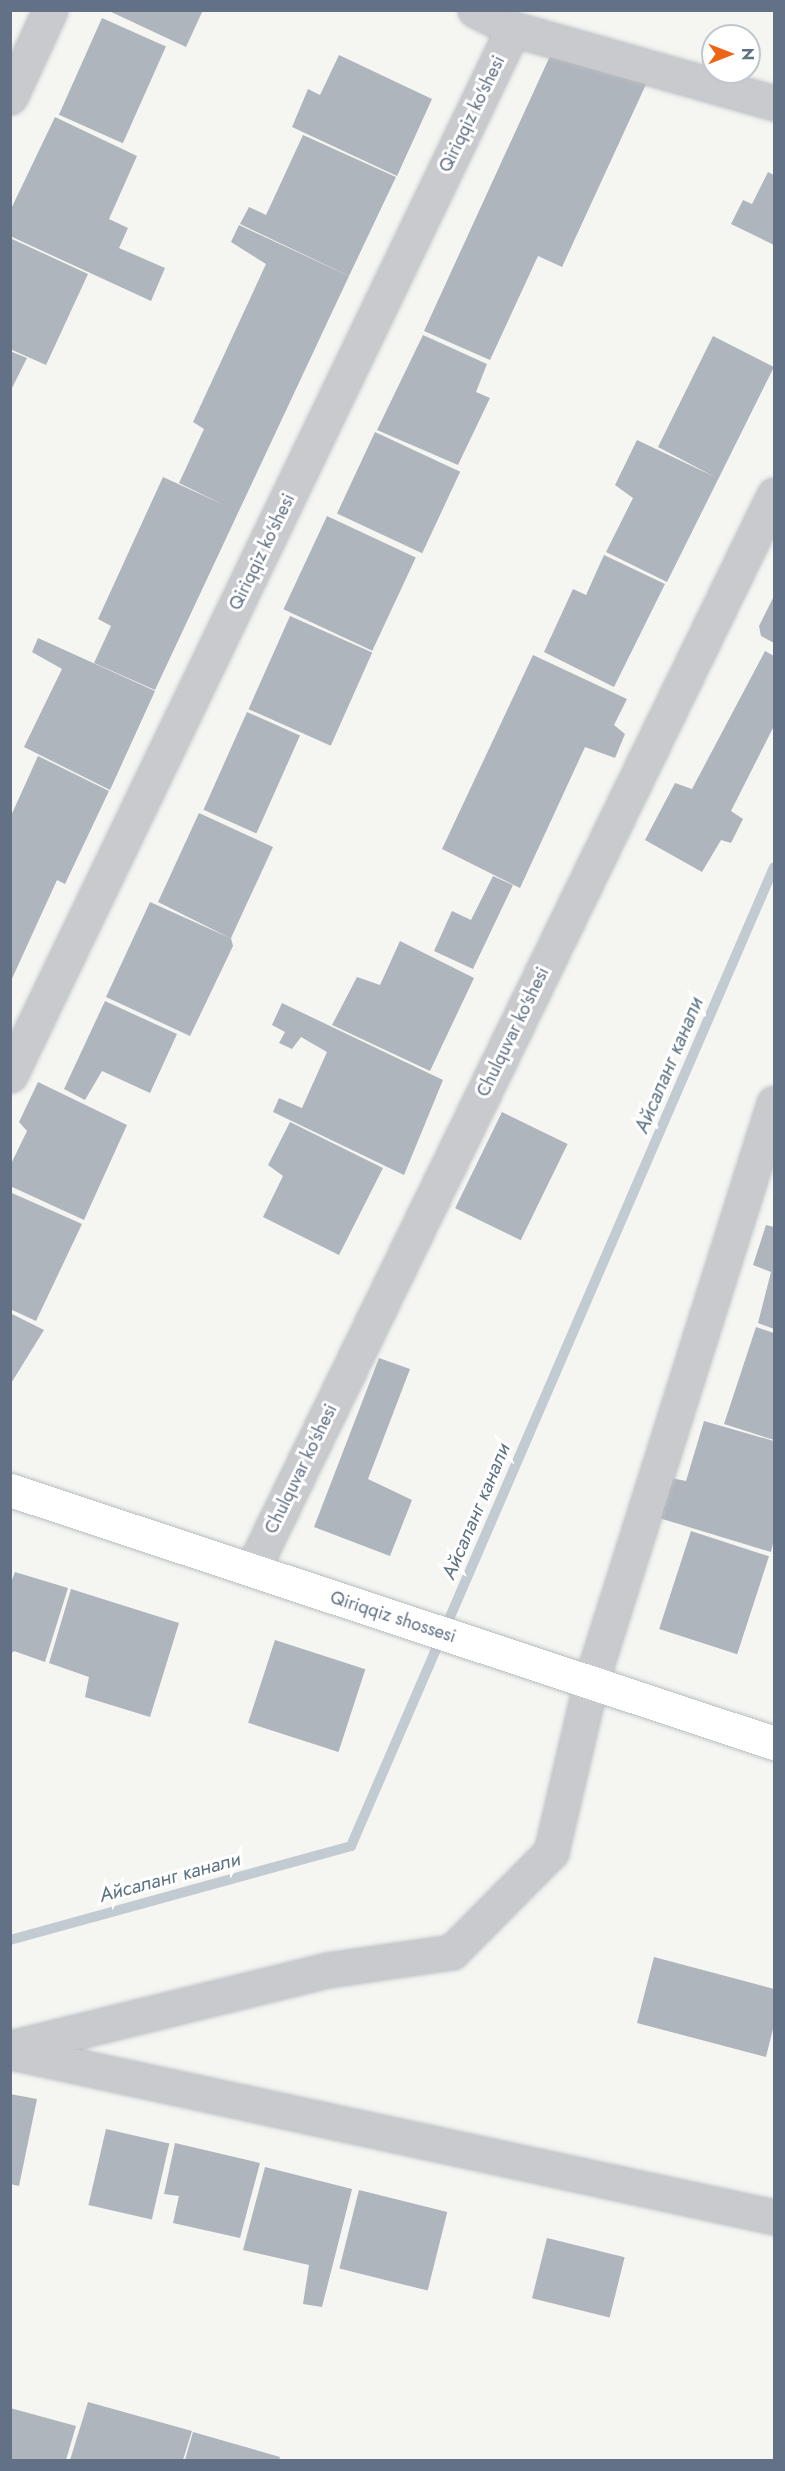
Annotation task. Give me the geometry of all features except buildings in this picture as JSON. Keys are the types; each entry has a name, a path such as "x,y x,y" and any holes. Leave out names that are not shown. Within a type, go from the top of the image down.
{"main road":[{"name":"Qiriqqiz shossesi","path":"10,1490 774,1743"}],"street":[{"path":"10,97 50,10"},
{"path":"475,10 513,29 774,103"},
{"name":"Qiriqqiz ko'shesi","path":"10,1075 513,29"},
{"name":"Chulquvar ko'shesi","path":"252,1570 774,495"},
{"path":"10,2050 327,1971 452,1952 551,1852 591,1682 774,1103"},
{"path":"10,2050 774,2217"}],"waterway":[{"name":"Айсаланг канали","path":"10,1940 351,1846 774,867"}]}
